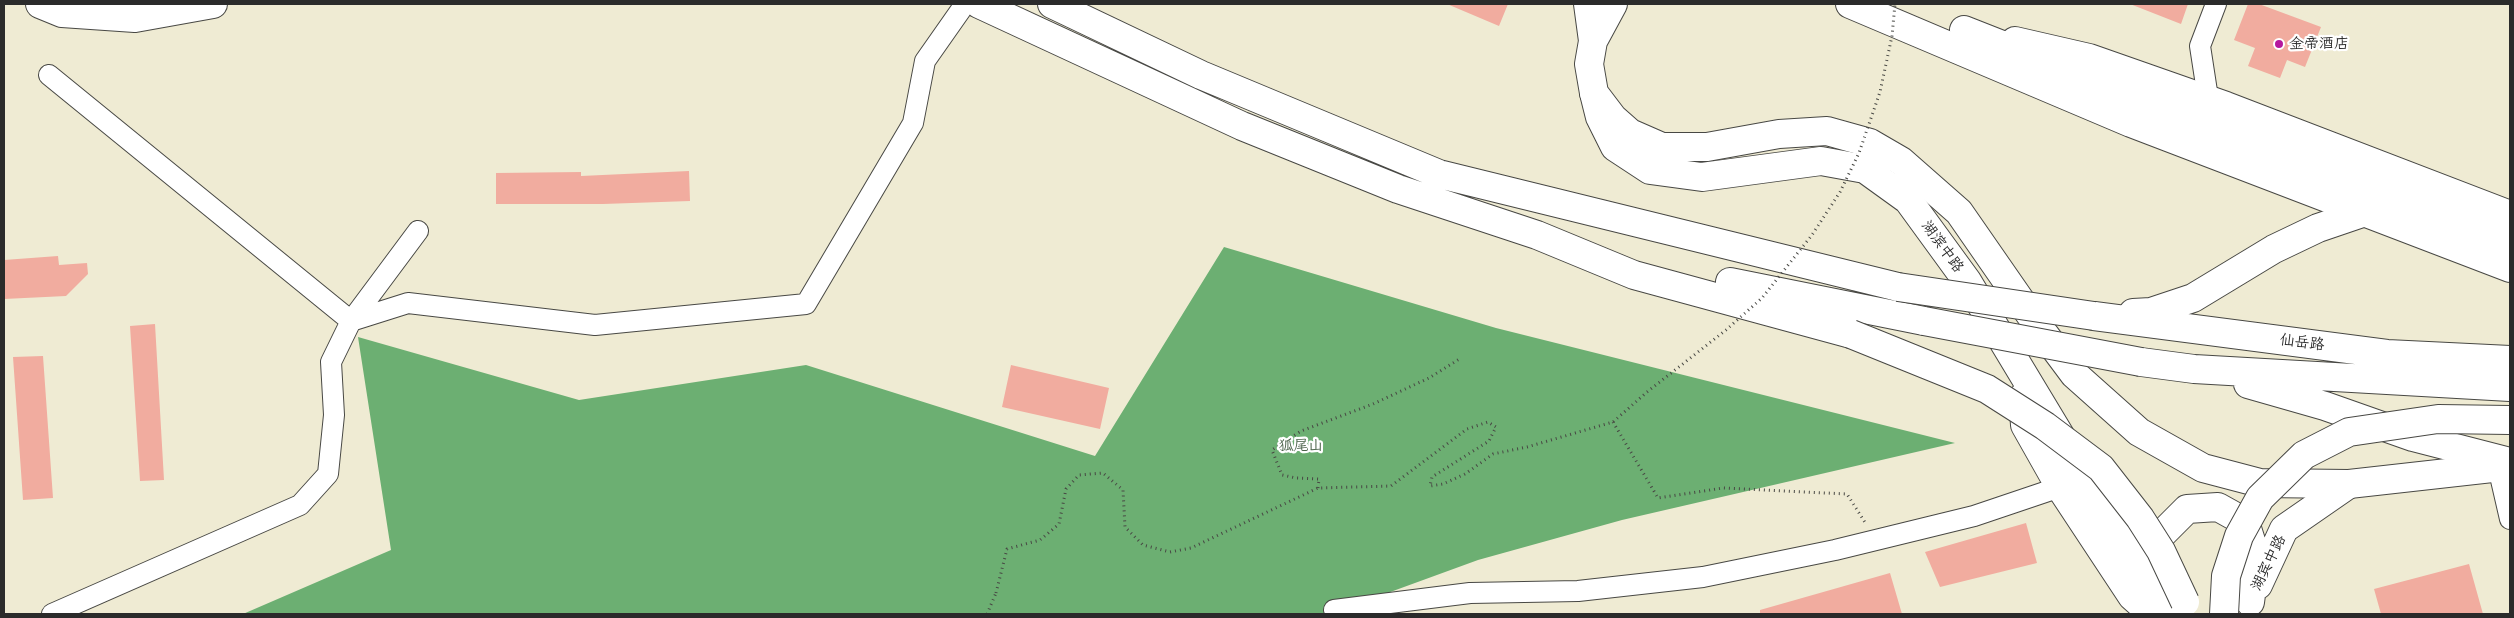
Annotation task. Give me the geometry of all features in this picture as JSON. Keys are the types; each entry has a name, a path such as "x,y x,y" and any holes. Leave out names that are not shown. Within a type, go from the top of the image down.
{"main road":[{"path":"40,4 62,13 135,18 213,4"},
{"path":"979,4 1206,109 1398,189 1537,235 1634,275 1851,334 1987,389 2045,426 2101,468 2140,518 2161,551 2180,610"},
{"path":"1052,4 1216,81 1439,174 1898,287 2094,316 2151,312 2193,298 2274,249 2318,228 2366,212"},
{"path":"1588,4 1592,41"},
{"path":"1592,41 1613,4"},
{"path":"1850,4 2131,123 2510,268"},
{"path":"1855,4 2089,58 2226,106 2510,216"},
{"path":"1964,30 2409,205 2510,241"},
{"name":"湖滨中路","path":"1592,41 1589,64 1600,117 1615,147 1650,170 1702,177 1822,161 1865,169 1908,200 1967,281 2142,574 2180,610"},
{"path":"1594,93 1613,118 1630,133 1662,147 1706,147 1779,134 1827,131 1870,143 1901,161 1959,212 2074,374 2139,432 2203,468 2260,483 2350,484 2506,465"},
{"name":"仙岳路","path":"1537,235 1743,286 2141,362 2194,369 2510,388"},
{"name":"仙岳路","path":"2094,316 2387,354 2510,360"},
{"path":"2194,369 2325,406 2413,438 2506,465"},
{"path":"2021,370 2025,425 2060,487 2132,596 2152,614"},
{"path":"2224,614 2226,576 2239,536 2260,498 2304,455 2349,432 2438,418 2510,420"},
{"name":"湖宾中路","path":"2250,608 2284,530 2350,484"},
{"path":"2142,574 2155,541 2187,509 2218,507 2245,522 2256,557 2250,608"}],"street":[{"path":"351,321 408,304 595,325 806,304 913,123 925,61 965,4"},
{"path":"2208,98 2200,46 2216,4"},
{"path":"49,75 351,321"},
{"path":"52,614 300,505 328,474 334,415 331,362 351,321 418,231"},
{"path":"2506,465 2510,519"},
{"path":"1334,610 1470,593 1578,591 1703,577 1876,540 1974,516 2060,487"}],"path":[{"path":"987,614 996,593 1007,549 1040,540 1059,524 1066,488 1079,475 1103,473 1123,490 1125,527 1143,545 1170,552 1190,548 1318,488 1391,486 1467,429 1488,422 1496,427 1489,440 1432,477 1430,486 1443,484 1465,474 1493,454 1527,447 1614,422 1647,392 1726,330 1762,298 1812,236 1840,192 1859,153 1880,92 1892,36 1895,4"},
{"path":"1318,488 1319,479 1282,475 1272,450 1301,431 1373,404 1429,378 1461,358"},
{"path":"1614,422 1658,498 1723,488 1847,494 1876,540"}],"green space":[{"name":"狐尾山","path":"1224,247 1496,328 1955,443 1622,520 1478,560 1330,614 243,614 391,550 358,337 579,400 806,365 1095,456"}],"building":[{"path":"1447,4 1508,4 1499,26"},
{"path":"2130,4 2188,4 2181,24"},
{"name":"金帝酒店","path":"2248,4 2259,4 2321,27 2305,67 2287,60 2280,78 2248,66 2255,48 2234,40"},
{"path":"689,171 690,201 603,204 496,204 496,173 581,172 581,176"},
{"path":"58,256 59,265 87,263 88,274 66,296 4,299 4,260"},
{"path":"155,324 164,480 140,481 130,326"},
{"path":"43,356 53,498 23,500 13,357"},
{"path":"1011,365 1109,388 1100,429 1002,407"},
{"path":"2026,523 2037,563 1940,587 1925,552"},
{"path":"2469,564 2483,614 2381,614 2374,589"},
{"path":"1890,573 1902,614 1760,614 1760,610"}],"place":[{"name":"金帝酒店","path":"2279,44"}]}
